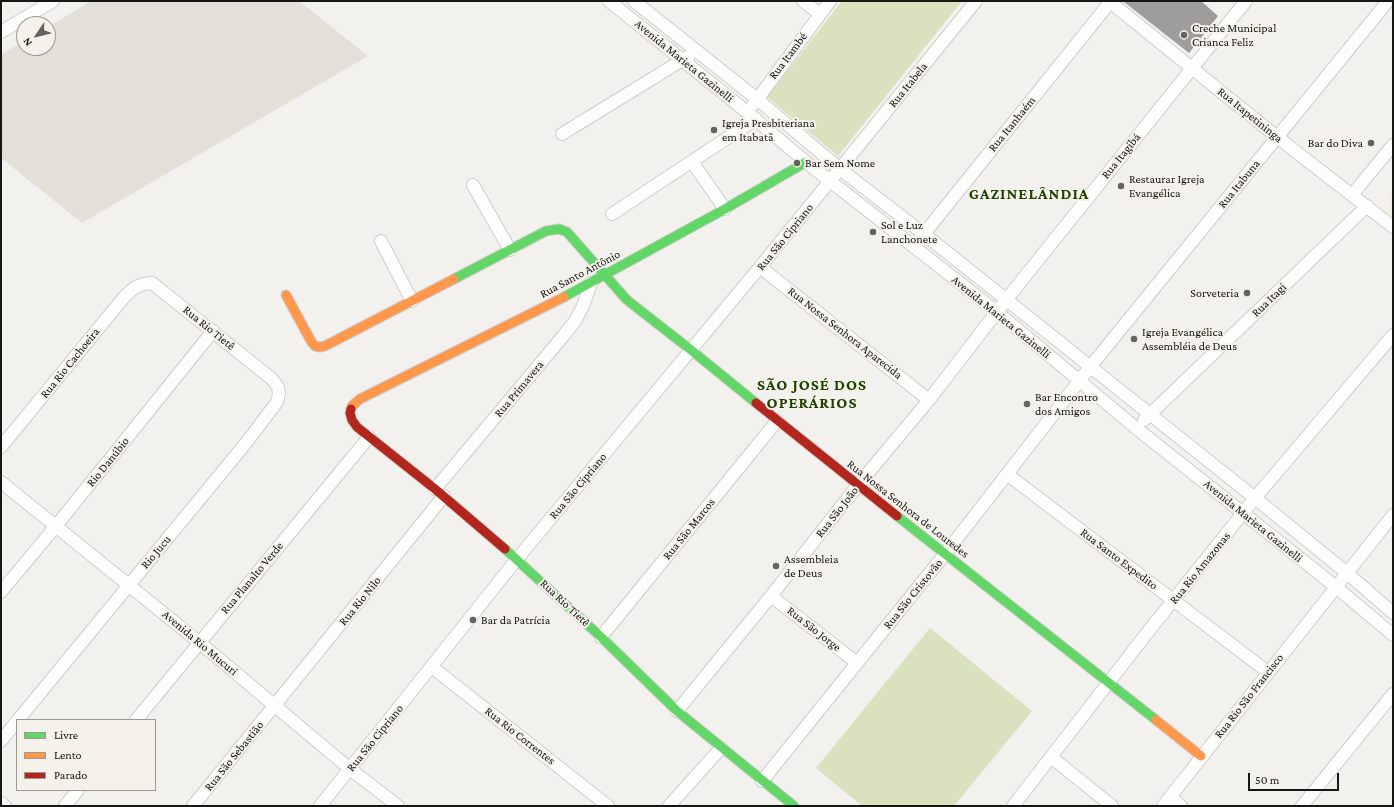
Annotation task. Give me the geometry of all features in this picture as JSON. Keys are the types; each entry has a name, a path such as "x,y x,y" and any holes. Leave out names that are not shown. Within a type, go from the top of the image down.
{"street":[{"path":"1,32 52,1"},
{"name":"Avenida Marieta Gazinelli","path":"609,1 752,116 806,162 997,312 1136,428 1336,587 1393,635"},
{"path":"621,11 630,1"},
{"name":"Avenida Marieta Gazinelli","path":"634,1 757,99 840,169 924,234 1149,415 1255,498 1347,573 1393,613"},
{"path":"803,1 820,14"},
{"name":"Rua Itambé","path":"612,214 692,162 752,116 757,99 830,1"},
{"name":"Rua Itabela","path":"840,169 976,1"},
{"name":"Rua Itapetininga","path":"1110,1 1277,137 1393,227"},
{"name":"Rua Itanhaém","path":"914,247 1110,1"},
{"name":"Rua Itagibá","path":"997,312 1246,1"},
{"name":"Rua Itabuna","path":"1090,367 1388,1"},
{"path":"562,134 696,51"},
{"path":"1352,195 1393,145"},
{"path":"692,162 725,210"},
{"name":"Rua Santo Antônio","path":"360,399 591,283 725,210 806,162"},
{"name":"Rua São Cipriano","path":"320,806 517,559 840,169"},
{"path":"473,185 510,250"},
{"name":"Rua Itagi","path":"1136,428 1367,206"},
{"name":"Rua Nossa Senhora de Louredes","path":"286,295 310,342 315,346 325,346 546,231 559,229 567,232 627,300 691,350 777,421 1201,756"},
{"path":"381,241 412,300"},
{"name":"Rua Nossa Senhora Aparecida","path":"760,267 929,400"},
{"name":"Rua Rio Tietê","path":"143,284 152,283 272,379"},
{"name":"Rua Primavera","path":"439,492 564,335 583,306 591,283"},
{"name":"Rua Rio Cachoeira","path":"1,447 125,296 134,288 143,284"},
{"name":"Rua São João","path":"677,710 771,596 858,485 929,400 997,312"},
{"name":"Rio Danúbio","path":"1,592 213,331"},
{"name":"Rua Rio Amazonas","path":"1013,806 1108,683 1255,498 1393,335"},
{"name":"Rua São Cristovão","path":"762,781 1008,475 1090,367"},
{"name":"Rio Jucu","path":"18,719 246,443 277,402 279,394 278,387 272,379"},
{"name":"Rua Rio Tietê","path":"360,399 352,406 350,413 352,420 357,427 439,492 517,559 677,710 721,748 794,806"},
{"name":"Rua São Marcos","path":"601,637 777,421"},
{"name":"Rua Planalto Verde","path":"137,719 369,437"},
{"name":"Rua Santo Expedito","path":"1008,475 1268,672"},
{"name":"Avenida Rio Mucuri","path":"1,482 199,642 350,769 398,806"},
{"name":"Rua Rio Nilo","path":"275,706 439,492"},
{"name":"Rua Rio São Francisco","path":"1166,801 1393,514"},
{"name":"Rua São Jorge","path":"771,596 857,663"},
{"name":"Rua Rio Correntes","path":"432,667 608,806"},
{"path":"1302,806 1393,694"},
{"name":"Rua São Sebastião","path":"194,806 275,706"},
{"name":"Rio Jucu","path":"1,740 16,721"},
{"path":"669,806 721,748"},
{"path":"1051,757 1112,806"},
{"path":"65,806 77,791"},
{"path":"1166,801 1181,806"},
{"path":"1,803 5,806"}],"shaded area":[{"path":"91,1 299,1 368,56 82,223 1,158 1,55 16,46 16,56 56,56 56,22"},
{"path":"1393,192 1393,217 1390,215 1389,197"}],"green space":[{"path":"842,1 962,1 838,156 767,97"},
{"path":"930,628 1032,711 954,806 862,806 816,768"}],"building":[{"name":"Creche Municipal Crianca Feliz","path":"1201,1 1218,16 1189,53 1124,2"}],"traffic: fast":[{"path":"564,297 725,209 806,162"},
{"path":"454,279 546,231 559,229 567,232 627,300 756,403"},
{"path":"897,516 1156,720"},
{"path":"505,549 601,637 677,711 794,806"}],"traffic: slow":[{"path":"286,295 311,341 315,346 320,347 325,346 454,279"},
{"path":"351,409 352,406 360,399 564,297"},
{"path":"1156,720 1201,756"}],"traffic: jam":[{"path":"756,403 897,516"},
{"path":"351,409 350,413 352,420 357,427 435,489 505,549"}],"place":[{"name":"Creche Municipal Crianca Feliz","path":"1184,35"},
{"name":"Igreja Presbiteriana em Itabatã","path":"714,130"},
{"name":"Bar do Diva","path":"1371,143"},
{"name":"Bar Sem Nome","path":"797,163"},
{"name":"Restaurar Igreja Evangélica","path":"1121,186"},
{"name":"Sol e Luz Lanchonete","path":"873,232"},
{"name":"Sorveteria","path":"1247,293"},
{"name":"Igreja Evangélica Assembléia de Deus","path":"1134,339"},
{"name":"Bar Encontro dos Amigos","path":"1027,404"},
{"name":"Assembleia de Deus","path":"776,566"},
{"name":"Bar da Patrícia","path":"473,620"}],"district":[{"name":"GAZINELÂNDIA","path":"1029,194"},
{"name":"SÃO JOSÉ DOS OPERÁRIOS","path":"812,394"}]}
